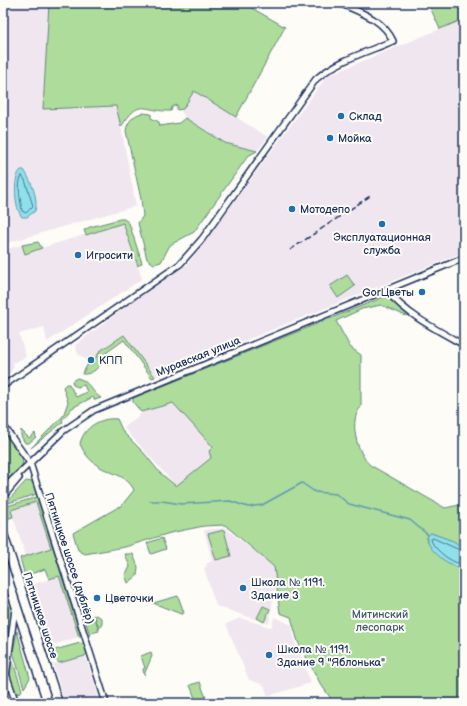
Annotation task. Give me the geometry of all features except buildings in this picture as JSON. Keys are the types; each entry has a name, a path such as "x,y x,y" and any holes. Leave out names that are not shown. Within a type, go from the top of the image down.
{"main road":[{"name":"Пятницкое шоссе","path":"3,534 58,703"},
{"name":"Пятницкое шоссе","path":"3,564 48,703"}],"street":[{"path":"3,386 180,264 202,238 316,79 340,63 393,41 387,29 376,20 339,3"},
{"name":"Муравская улица","path":"3,489 67,428 94,410 126,395 387,291 464,258"},
{"path":"387,291 398,302 421,320 464,345"},
{"name":"Пятницкое шоссе (дублёр)","path":"3,425 30,463 106,703"},
{"name":"Муравская улица","path":"3,497 30,463"},
{"path":"6,676 16,604"},
{"path":"3,665 16,703"}],"shaded area":[{"path":"3,3 49,3 43,109 117,106 136,206 3,244"},
{"path":"464,19 464,252 155,377 124,335 92,364 78,354 75,345 147,291 188,264 327,76"},
{"path":"194,91 268,137 257,151 225,143 185,118 181,111"},
{"path":"123,223 142,279 47,342 44,327 19,334 26,357 13,363 14,367 10,373 3,375 3,250 22,245 25,253"},
{"path":"173,403 213,447 211,458 176,486 124,428 142,413 141,412"},
{"path":"36,502 51,548 26,556 11,510"},
{"name":"Школа № 1191. Здание 3","path":"225,528 278,570 269,624 216,606 204,568 207,566 206,564 212,561 204,530"},
{"path":"59,576 79,637 47,647 28,586"},
{"name":"Школа № 1191. Здание 9 \"Яблонька\"","path":"274,617 292,625 294,640 311,683 268,696 264,685 249,680 226,624 240,618 270,627 272,626"},
{"path":"85,656 101,703 65,703 53,664"}],"green space":[{"path":"49,3 243,3 285,27 236,117 194,91 183,109 177,110 177,105 172,107 171,111 143,108 138,109 128,117 121,127 116,106 43,109"},
{"path":"428,3 464,3 464,19 440,29"},
{"path":"143,113 151,114 151,118 159,122 160,126 179,123 185,118 225,143 257,151 248,156 194,232 170,245 161,262 154,264 147,259 138,223 143,216 141,199 126,131 132,119"},
{"path":"124,219 129,223 142,263 138,266 123,223 86,235 84,230"},
{"path":"38,242 42,248 25,254 22,245"},
{"path":"347,275 355,286 338,298 330,286"},
{"name":"Митинский лесопарк","path":"386,296 407,314 406,316 381,305 362,309 336,321 350,347 361,355 361,407 355,420 356,436 361,453 370,465 445,508 464,504 464,549 453,541 431,533 426,538 428,543 436,552 453,561 464,563 464,703 334,703 320,683 298,642 291,617 280,613 274,567 225,525 204,526 170,533 125,547 85,554 78,550 73,533 122,505 134,490 126,480 98,466 87,456 80,444 85,433 93,425 104,420 117,419 123,432 144,453 160,473 176,486 211,458 209,451 213,447 173,403 141,412 133,402 133,398"},
{"path":"124,335 155,377 152,378 124,340 99,358 101,362 96,369 88,374 82,374 89,362 92,364 100,351"},
{"path":"77,378 85,381 101,398 95,400 93,397 72,408 62,420 63,422 31,448 63,416 68,402 63,387 66,384 69,384 76,397 87,392 84,385 78,387 73,385 72,381"},
{"path":"21,430 29,438 35,433 36,437 29,443 25,443 21,436"},
{"path":"3,431 23,459 22,466 3,485"},
{"path":"26,481 33,482 37,494 5,504"},
{"path":"37,497 81,637 79,637 59,576 49,579 45,569 25,576 20,558 51,548 36,502 11,510 13,517 6,519 4,507"},
{"path":"224,530 231,556 216,560 208,534"},
{"path":"162,538 166,549 151,554 147,543"},
{"path":"125,554 133,554 138,567 137,576 128,583 125,575 130,567"},
{"path":"3,581 13,611 9,639 3,621"},
{"path":"178,596 184,613 181,614 153,603"},
{"path":"263,606 270,609 264,622 257,618"},
{"path":"96,615 102,618 102,624 99,629 95,617 99,631 91,633 90,636 85,619"},
{"path":"17,631 30,678 24,688 13,652"},
{"path":"80,643 84,644 87,653 85,656 59,663 48,652"},
{"path":"151,652 152,656 144,675 143,669 145,668 141,656"},
{"path":"12,659 22,690 20,693 16,694 10,677"},
{"path":"200,682 206,698 196,701 190,685"}],"water":[{"path":"21,170 24,170 29,179 34,190 36,201 35,211 27,217 22,217 16,201 16,179"},
{"path":"431,533 453,541 464,548 464,563 459,568 443,559 429,545 427,540 428,535"}],"waterway":[{"path":"150,501 181,504 230,501 248,507 262,505 302,483 315,492 336,494 349,504 410,520 428,535"}],"railway":[{"path":"290,250 370,196"}],"place":[{"name":"Склад","path":"341,116"},
{"name":"Мойка","path":"330,138"},
{"name":"Мотодепо","path":"292,209"},
{"name":"Эксплуатационная служба","path":"382,224"},
{"name":"Игросити","path":"78,255"},
{"name":"GorЦветы","path":"422,292"},
{"name":"КПП","path":"91,360"},
{"name":"Школа № 1191. Здание 3","path":"243,588"},
{"name":"Цветочки","path":"97,598"},
{"name":"Школа № 1191. Здание 9 \"Яблонька\"","path":"269,655"}]}
